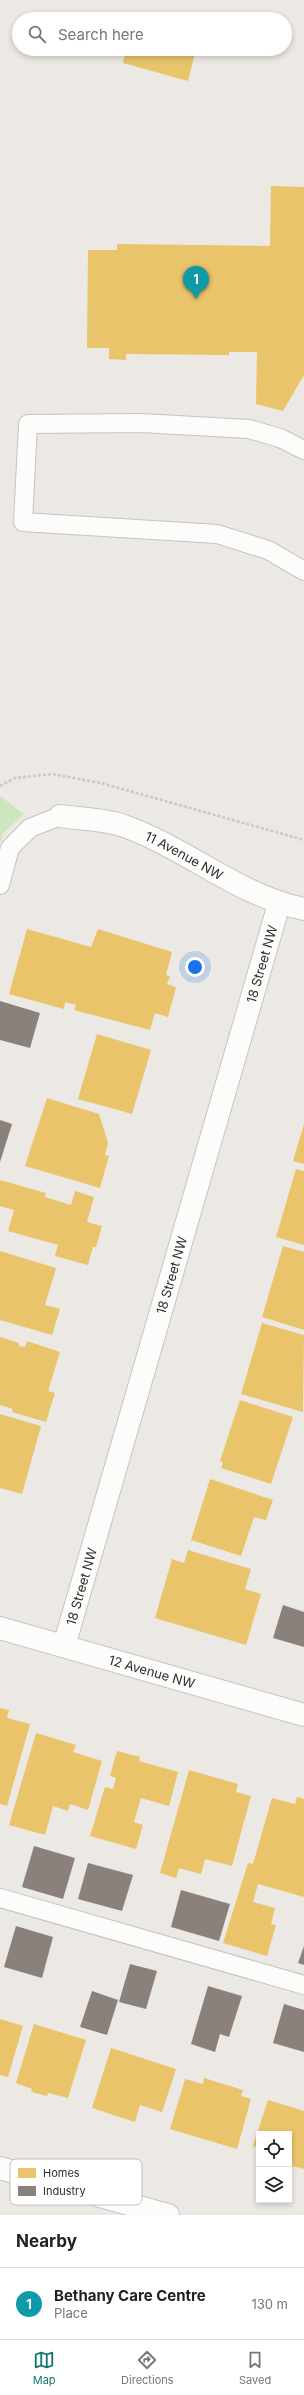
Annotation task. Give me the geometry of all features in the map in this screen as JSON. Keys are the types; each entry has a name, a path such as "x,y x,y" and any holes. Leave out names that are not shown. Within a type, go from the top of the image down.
{"street":[{"name":"11 Avenue NW","path":"60,816 122,825 161,842 279,904 304,909"},
{"name":"18 Street NW","path":"64,1646 279,904"},
{"name":"12 Avenue NW","path":"0,1628 304,1715"},
{"path":"0,2168 10,2171"},
{"path":"132,2205 168,2215"}],"lane":[{"path":"304,450 280,438 249,429 141,423 28,424 23,522 217,534 268,550 304,571"},
{"path":"0,885 10,848 30,828 60,816"},
{"path":"0,1898 304,1985"}],"path":[{"path":"0,786 15,778 52,774 100,783 304,840"}],"green space":[{"path":"0,796 24,814 3,833 0,843"}],"building: Homes":[{"path":"124,56 194,56 188,81 123,63"},
{"path":"271,186 304,187 304,375 283,411 256,404 257,352 229,352 229,355 126,354 126,360 109,359 109,348 87,348 88,250 117,250 117,244 270,246"},
{"path":"27,929 91,947 98,929 172,952 166,975 170,976 167,984 176,987 168,1017 155,1013 150,1030 74,1010 76,1005 65,1002 64,1009 9,994"},
{"path":"97,1034 151,1050 132,1114 78,1099"},
{"path":"47,1098 99,1114 108,1143 105,1155 109,1156 100,1188 25,1166"},
{"path":"304,1124 304,1164 293,1161"},
{"path":"296,1169 304,1171 304,1245 276,1237"},
{"path":"0,1180 46,1193 45,1197 71,1205 75,1191 94,1197 87,1222 102,1226 96,1247 93,1247 88,1265 55,1256 58,1245 8,1231 14,1210 0,1206"},
{"path":"283,1246 304,1252 304,1330 262,1317"},
{"path":"0,1251 56,1268 45,1305 60,1309 52,1335 0,1320"},
{"path":"262,1323 304,1335 303,1412 241,1394"},
{"path":"0,1337 19,1343 19,1346 25,1347 27,1341 60,1352 48,1391 55,1393 46,1422 12,1412 13,1409 0,1405"},
{"path":"240,1400 293,1417 271,1484 221,1468 223,1463 220,1461"},
{"path":"0,1414 41,1426 22,1494 0,1488"},
{"path":"210,1479 273,1500 266,1520 254,1517 241,1556 191,1540"},
{"path":"188,1550 251,1569 245,1589 261,1594 246,1645 155,1618 172,1559 184,1563"},
{"path":"0,1708 9,1710 7,1718 30,1724 7,1806 0,1804"},
{"path":"36,1733 76,1745 73,1752 102,1761 88,1810 70,1804 68,1811 53,1806 45,1835 9,1825"},
{"path":"117,1751 140,1757 139,1761 178,1772 169,1806 141,1798 134,1822 143,1825 136,1849 90,1836 105,1787 113,1789 116,1778 110,1776"},
{"path":"189,1770 238,1784 236,1792 251,1796 232,1866 205,1859 201,1874 179,1868 176,1878 160,1873"},
{"path":"297,1797 304,1799 304,1897 258,1884 253,1902 275,1908 271,1924 276,1925 267,1956 223,1943 248,1863 253,1864 272,1798 295,1804"},
{"path":"0,2019 23,2026 8,2077 0,2075"},
{"path":"34,2024 86,2040 68,2098 48,2093 47,2096 35,2093 31,2091 32,2089 16,2083"},
{"path":"111,2048 176,2069 162,2112 140,2105 135,2122 92,2108"},
{"path":"204,2078 243,2090 241,2096 251,2099 237,2149 170,2129 185,2079 203,2084"},
{"path":"268,2100 304,2111 304,2169 292,2166 292,2131 258,2131"},
{"path":"256,2137 256,2147 253,2146"}],"building: Industry":[{"path":"0,1001 40,1013 30,1048 0,1040"},
{"path":"0,1120 12,1124 0,1162"},
{"path":"283,1605 304,1612 304,1647 273,1638"},
{"path":"34,1846 75,1858 63,1899 22,1887"},
{"path":"88,1863 133,1875 122,1911 78,1899"},
{"path":"181,1890 230,1904 219,1941 171,1927"},
{"path":"16,1926 53,1937 42,1978 4,1967"},
{"path":"304,1946 304,1965 298,1963"},
{"path":"130,1964 157,1971 146,2009 119,2002"},
{"path":"208,1986 242,1996 229,2037 220,2034 215,2052 191,2044"},
{"path":"92,1991 118,2000 107,2035 80,2027"},
{"path":"284,2004 304,2010 304,2052 273,2043"}],"place":[{"name":"Bethany Care Centre","path":"196,299"}]}
